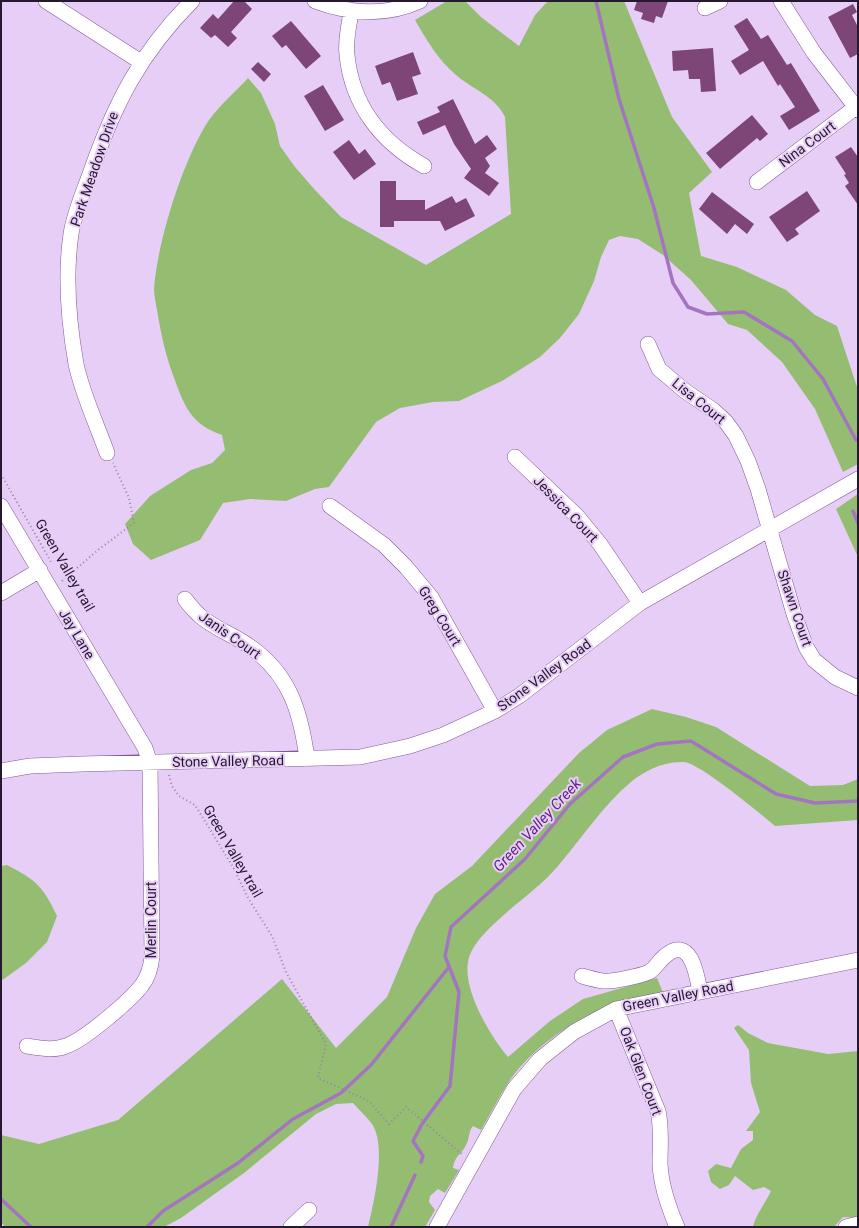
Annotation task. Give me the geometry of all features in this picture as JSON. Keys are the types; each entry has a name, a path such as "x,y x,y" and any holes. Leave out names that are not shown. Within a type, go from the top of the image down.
{"street":[{"path":"46,1 141,62"},
{"name":"Park Meadow Drive","path":"107,453 77,365 71,328 68,290 71,234 84,190 118,102 141,62 192,1"},
{"path":"315,1 351,12 385,12 420,1"},
{"path":"705,8 720,1"},
{"path":"781,1 814,53 857,108"},
{"path":"351,12 346,53 351,82 361,107 378,131 399,150 424,166"},
{"name":"Nina Court","path":"757,182 857,108"},
{"name":"Lisa Court","path":"648,344 660,369 685,391 713,410 726,422 736,436 748,462 769,528"},
{"name":"Jessica Court","path":"515,457 577,516 600,544 640,603"},
{"name":"Stone Valley Road","path":"1,771 30,766 360,757 410,746 443,735 495,711 541,680 640,603 769,528 858,479"},
{"name":"Jay Lane","path":"1,506 145,748 150,763"},
{"name":"Greg Court","path":"330,506 384,546 406,567 431,597 495,711"},
{"name":"Shawn Court","path":"769,528 800,632 806,647 814,660 835,677 858,688"},
{"path":"1,593 40,570"},
{"name":"Janis Court","path":"185,599 200,616 250,646 266,660 280,677 292,696 300,716 307,759"},
{"name":"Merlin Court","path":"27,1046 56,1049 77,1042 134,994 150,972 152,948 150,763"},
{"path":"582,976 604,982 642,974 655,967 668,953 675,950 682,950 687,953 693,962 700,992"},
{"name":"Green Valley Road","path":"436,1227 514,1089 540,1058 574,1032 616,1009 858,960"},
{"name":"Oak Glen Court","path":"616,1009 658,1111 661,1124 660,1164 663,1186 668,1205 677,1227"},
{"path":"291,1227 309,1210"},
{"path":"846,1227 858,1224"}],"path":[{"name":"Green Valley trail","path":"58,574 62,581 98,550 134,523 129,498 116,467 107,453"},
{"name":"Green Valley trail","path":"1,474 54,568"},
{"name":"Green Valley trail","path":"165,762 172,786 179,796 195,805 232,867 248,898 272,936 286,972 326,1044 318,1078 369,1101 389,1124 406,1107 472,1163"}],"green space":[{"path":"447,1 465,1 481,17 519,46 535,15 548,1 624,1 672,117 712,172 689,193 701,256 737,267 786,290 815,315 837,326 858,390 858,464 843,472 815,409 782,362 747,330 728,324 691,280 663,255 638,239 620,236 609,240 601,257 594,281 579,314 560,338 540,357 502,381 459,401 433,402 400,408 376,422 329,487 315,489 286,501 250,499 223,503 200,540 151,560 133,544 125,524 150,496 191,470 212,463 225,450 222,435 202,425 190,412 181,395 170,367 165,351 154,292 160,249 181,178 199,137 213,114 248,78 261,93 275,124 280,146 295,167 315,190 341,217 426,265 511,214 505,117 501,110 489,98 462,80 444,63 428,42 415,20"},
{"path":"858,494 858,557 836,509"},
{"path":"652,709 686,717 716,727 810,786 843,785 858,779 858,820 775,826 744,800 715,779 702,770 684,762 670,763 649,770 621,791 602,811 552,872 495,923 478,941 473,948 468,962 470,986 479,1012 493,1037 508,1057 550,1021 583,999 657,978 664,995 616,1004 587,1016 559,1033 533,1054 512,1077 481,1130 473,1126 471,1128 466,1145 457,1157 454,1164 453,1168 459,1170 445,1193 438,1189 430,1196 429,1202 435,1210 425,1227 368,1227 376,1189 379,1146 372,1124 353,1103 336,1104 316,1114 244,1173 181,1218 164,1227 5,1227 1,1222 1,1135 39,1144 118,1120 282,979 336,1048 387,997 416,928 435,894 472,866 579,753 607,730"},
{"path":"7,865 25,875 38,885 47,897 57,916 47,942 26,963 1,981 1,866"},
{"path":"738,1025 748,1033 768,1043 828,1054 858,1051 858,1218 843,1217 834,1227 753,1227 758,1213 771,1191 764,1187 753,1190 735,1176 729,1185 720,1189 711,1182 708,1171 716,1164 731,1168 741,1149 753,1140 753,1131 746,1131 760,1112 751,1083 749,1050 734,1028"}],"building":[{"path":"234,1 244,1 252,9 231,32 237,38 228,47 215,35 211,38 200,28 213,14 218,19"},
{"path":"637,1 668,1 662,18 656,16 654,23 641,19 643,13 634,10"},
{"path":"853,4 857,12 852,15 858,27 858,54 850,58 828,17"},
{"path":"747,18 761,39 768,35 787,65 791,63 820,111 789,130 780,116 795,107 780,84 778,86 763,61 740,75 731,61 749,50 734,26"},
{"path":"291,21 321,56 306,69 286,45 282,48 272,36"},
{"path":"713,48 716,91 701,92 700,79 689,79 688,70 673,71 672,51"},
{"path":"413,52 421,74 412,77 418,94 397,101 390,82 382,85 375,66"},
{"path":"258,62 271,74 264,82 251,69"},
{"path":"323,85 344,120 325,131 304,96"},
{"path":"453,99 475,144 487,135 497,149 485,158 490,166 485,173 499,183 489,196 464,178 471,169 454,144 445,125 423,135 417,122 440,112 437,107"},
{"path":"752,115 768,134 760,141 757,138 720,169 706,153"},
{"path":"349,140 359,154 365,149 376,164 354,180 333,152"},
{"path":"851,147 858,157 858,205 845,186 849,183 844,175 846,174 835,157"},
{"path":"380,181 396,181 396,200 425,200 425,210 452,196 456,203 466,198 475,216 445,231 440,221 394,221 394,227 380,227"},
{"path":"807,191 820,211 795,229 799,234 787,242 769,217"},
{"path":"712,192 754,224 747,234 735,224 727,234 699,209"}],"waterway":[{"path":"596,1 619,99 654,208 673,283 688,307 707,314 744,312 792,341 823,379 856,440"},
{"path":"853,511 858,523"},
{"name":"Green Valley Creek","path":"421,1162 423,1156 413,1141 422,1124 450,1086 459,992 445,956 451,927 525,859 570,804 623,757 657,744 691,741 776,794 815,803 858,801"},
{"path":"147,1227 163,1211 238,1163 293,1119 341,1093 371,1065 449,967"},
{"path":"391,1227 415,1175"},
{"path":"1,1199 31,1227"}]}
